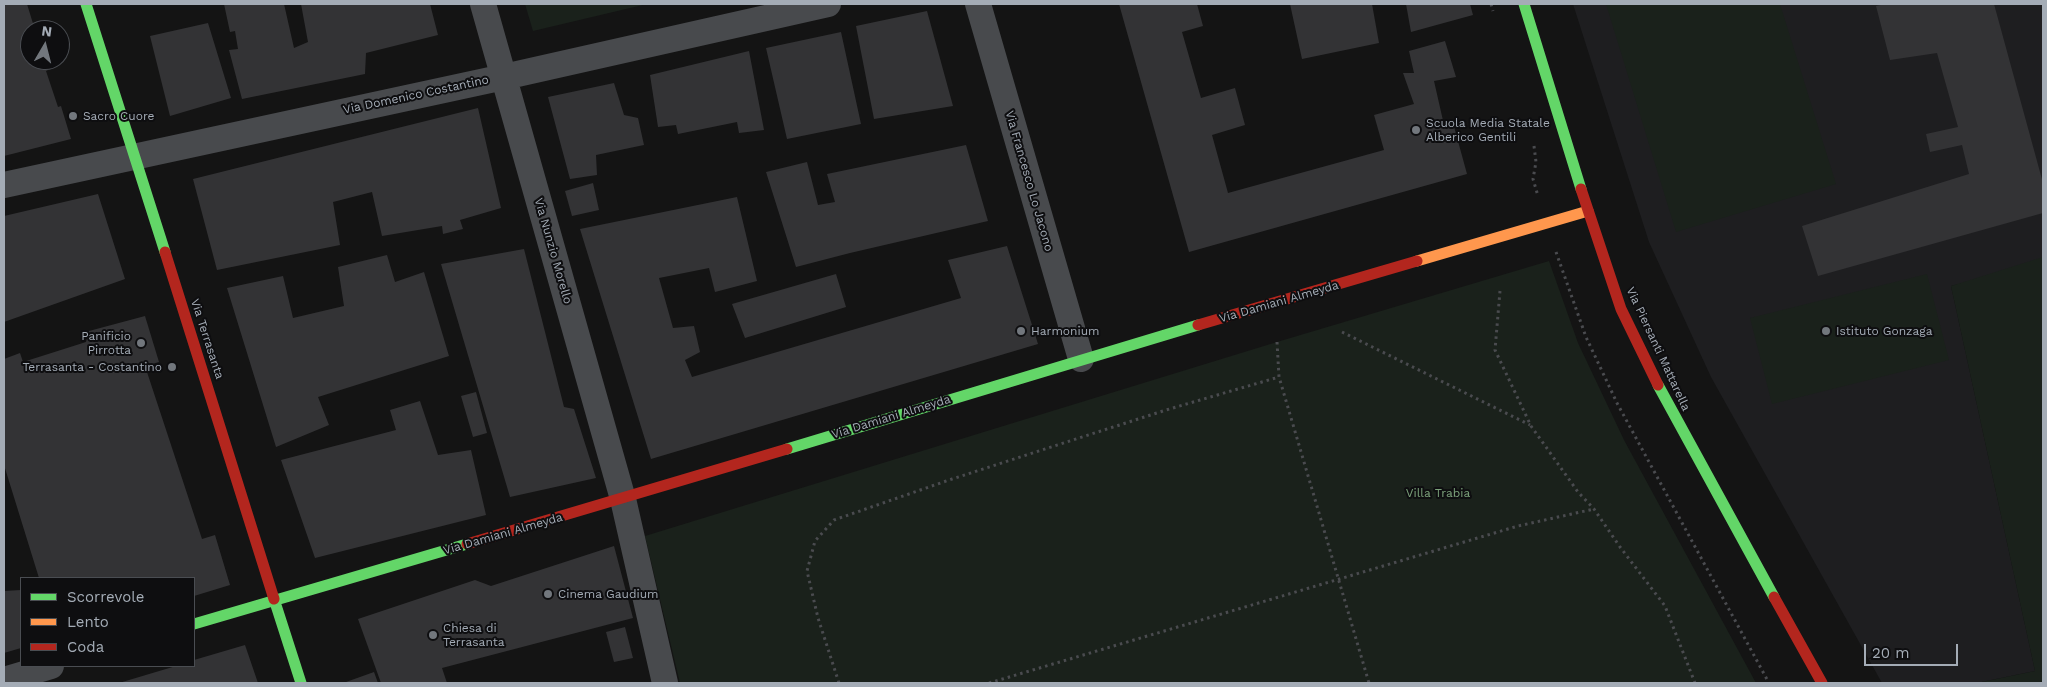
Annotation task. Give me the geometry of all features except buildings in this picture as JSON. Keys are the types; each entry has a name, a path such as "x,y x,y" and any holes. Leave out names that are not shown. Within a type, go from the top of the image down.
{"street":[{"name":"Via Terrasanta","path":"86,4 301,683"},
{"name":"Via Nunzio Morello","path":"483,4 623,499 665,683"},
{"name":"Via Domenico Costantino","path":"4,185 828,4"},
{"name":"Via Francesco Lo Jacono","path":"978,4 1081,359"},
{"name":"Via Piersanti Mattarella","path":"1524,4 1588,211 1621,309 1655,380 1822,683"},
{"name":"Via Damiani Almeyda","path":"195,624 623,499 1081,359 1588,211"},
{"path":"4,680 49,667"}],"path":[{"path":"1556,252 1586,337 1618,403 1769,683"},
{"path":"1500,291 1495,350 1531,426 1578,492 1594,509 1665,606 1695,683"},
{"path":"1342,332 1531,426"},
{"path":"1277,342 1279,377 1369,683"},
{"path":"839,683 818,618 807,572 815,541 834,520 952,479 1166,410 1279,377"},
{"path":"989,683 1518,526 1594,509"}],"shaded area":[{"name":"Istituto Gonzaga","path":"1573,4 2043,4 2043,264 1951,286 2035,671 1977,683 1882,683 1711,377 1649,242"}],"green space":[{"path":"525,4 647,4 533,31"},
{"path":"1606,4 1780,4 1836,184 1676,232"},
{"path":"2043,257 2043,683 1977,683 2035,671 1951,286"},
{"name":"Villa Trabia","path":"1549,261 1578,343 1624,440 1756,683 680,683 645,536 1277,342"},
{"path":"1927,274 1949,360 1772,404 1750,318"}],"traffic: fast":[{"path":"86,4 165,252"},
{"path":"1524,4 1581,189"},
{"path":"787,449 1198,325"},
{"path":"1658,385 1774,597"},
{"path":"195,624 467,544"},
{"path":"274,599 301,683"}],"traffic: slow":[{"path":"1417,261 1588,211"}],"traffic: jam":[{"path":"1581,189 1621,309 1658,385"},
{"path":"165,252 274,599"},
{"path":"1198,325 1417,261"},
{"path":"467,544 787,449"},
{"path":"1774,597 1822,683"}],"place":[{"name":"Sacro Cuore","path":"73,116"},
{"name":"Scuola Media Statale Alberico Gentili","path":"1416,130"},
{"name":"Harmonium","path":"1021,331"},
{"name":"Istituto Gonzaga","path":"1826,331"},
{"name":"Panificio Pirrotta","path":"141,343"},
{"name":"Terrasanta - Costantino","path":"172,367"},
{"name":"Cinema Gaudium","path":"548,594"},
{"name":"Chiesa di Terrasanta","path":"433,635"}]}
